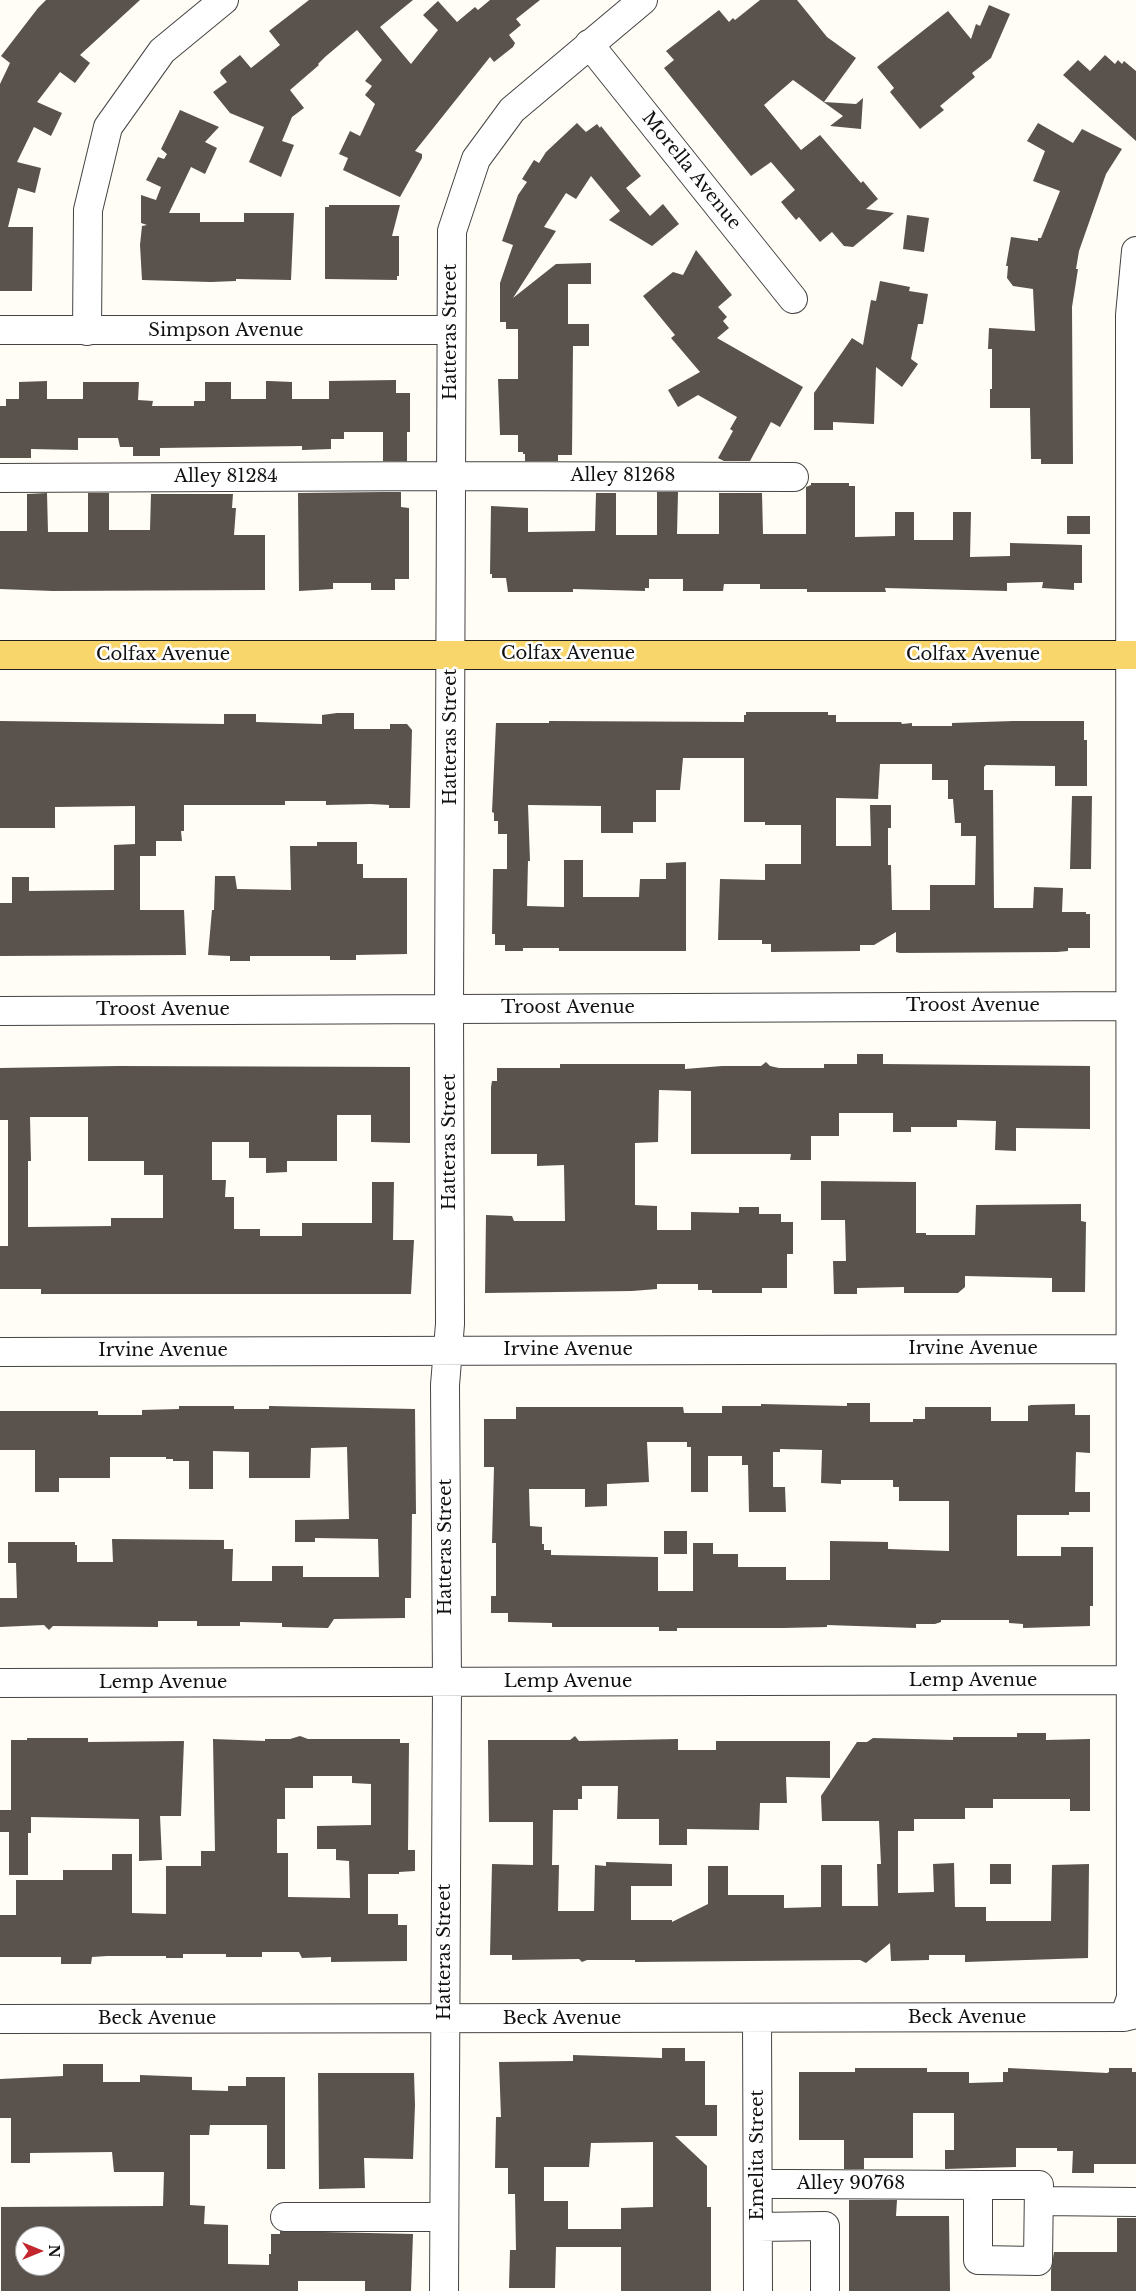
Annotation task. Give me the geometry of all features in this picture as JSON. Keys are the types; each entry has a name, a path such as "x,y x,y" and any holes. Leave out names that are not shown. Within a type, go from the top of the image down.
{"main road":[{"name":"Colfax Avenue","path":"0,655 1133,655"}],"street":[{"path":"87,331 88,210 108,127 162,51 224,0"},
{"name":"Hatteras Street","path":"444,2291 445,1385 450,1324 449,1008 452,231 476,159 512,110 643,0"},
{"name":"Morella Avenue","path":"589,44 793,299"},
{"path":"1130,2015 1133,1680 1133,315 1136,251"},
{"name":"Simpson Avenue","path":"0,330 451,330"},
{"name":"Alley 81268","path":"451,476 794,477"},
{"name":"Alley 81284","path":"0,478 451,476"},
{"name":"Troost Avenue","path":"0,1011 1134,1006"},
{"name":"Irvine Avenue","path":"0,1352 1133,1349"},
{"name":"Lemp Avenue","path":"0,1683 1133,1680"},
{"name":"Beck Avenue","path":"0,2019 757,2019 1130,2015"},
{"name":"Emelita Street","path":"757,2019 758,2291"},
{"name":"Alley 90768","path":"758,2184 1039,2185 1039,2201"},
{"path":"978,2185 978,2260 1038,2261 1039,2201 1136,2202"},
{"path":"284,2217 444,2217"},
{"path":"758,2227 825,2226 825,2291"}],"building":[{"path":"46,0 140,0 80,55 90,63 75,83 60,72 37,102 62,113 51,136 34,127 17,162 41,168 35,193 18,188 8,227 33,227 32,291 0,291 0,84 10,63 1,56"},
{"path":"309,0 413,0 380,27 411,64 438,30 423,15 438,1 457,22 475,7 478,10 490,0 540,0 516,19 521,25 509,35 515,43 513,47 494,62 490,57 415,151 422,154 422,158 400,197 343,170 348,158 339,154 350,131 360,136 375,104 365,95 372,86 365,81 382,60 357,30 290,90 304,108 292,117 282,141 294,145 281,177 249,162 264,127 230,113 213,92 227,82 220,73 221,70 240,55 251,68 280,45 269,31"},
{"path":"760,0 797,0 827,37 856,58 824,102 856,104 863,98 861,129 830,126 843,116 793,80 764,105 801,150 820,135 861,183 863,181 878,199 866,209 894,213 853,247 844,246 832,232 820,242 799,217 796,220 781,202 795,190 771,162 751,176 664,68 674,60 666,51 719,10 729,22 733,18 735,20"},
{"path":"989,5 1010,14 991,58 972,73 975,77 940,106 944,110 920,129 890,92 894,88 877,67 948,11 971,39 976,24 980,26"},
{"path":"1105,55 1115,64 1118,60 1122,64 1124,61 1136,71 1136,141 1063,75 1078,60 1090,71"},
{"path":"180,110 219,127 205,142 217,148 205,174 191,167 169,213 200,213 200,222 244,222 244,213 294,213 291,280 236,279 236,281 211,282 142,280 140,245 142,226 147,225 141,223 141,195 156,200 161,187 146,180 158,157 164,159 167,154 161,149"},
{"path":"577,123 586,132 597,124 600,128 601,126 641,176 626,188 650,216 663,204 679,224 652,246 609,220 620,211 591,176 576,199 566,193 544,227 556,231 513,298 556,264 591,263 591,284 568,284 568,324 589,324 589,346 573,346 572,455 558,455 558,461 525,461 525,454 518,452 518,435 500,435 498,379 518,379 518,329 506,329 506,322 500,322 500,283 513,245 502,241 518,195 527,182 522,179 534,160 539,163 546,152"},
{"path":"1038,123 1073,143 1082,129 1122,149 1106,174 1079,251 1076,269 1078,269 1072,307 1073,464 1041,464 1041,459 1031,459 1030,408 990,408 992,349 988,349 989,328 1035,331 1033,289 1013,286 1007,278 1008,266 1006,266 1011,237 1038,241 1038,238 1041,238 1060,191 1033,181 1045,151 1027,141"},
{"path":"329,205 400,205 392,236 399,236 399,276 397,276 397,280 325,279 325,207 329,207"},
{"path":"907,215 929,218 924,252 903,249"},
{"path":"696,250 732,295 718,307 727,317 723,321 729,328 717,338 803,387 780,427 771,422 750,461 724,461 718,458 733,431 730,429 737,417 698,395 678,407 668,390 700,372 671,338 675,335 643,296 673,272 683,275"},
{"path":"880,281 910,287 909,291 928,294 923,324 918,324 911,359 918,364 902,387 876,367 874,424 833,422 833,430 814,430 814,393 852,338 863,345 871,300 876,301"},
{"path":"396,380 396,393 410,393 410,432 407,432 407,461 383,461 383,432 344,432 344,439 331,439 331,449 302,450 302,446 160,448 160,456 133,456 133,447 120,447 118,438 78,438 78,450 31,449 31,458 0,458 0,406 6,406 6,399 19,399 19,382 47,381 47,399 83,399 83,382 139,382 138,400 153,401 152,406 194,406 194,401 205,401 205,382 231,382 231,399 266,399 266,381 269,381 292,382 292,399 329,399 329,381"},
{"path":"811,483 849,483 849,486 855,486 855,537 895,536 895,512 914,512 914,540 953,540 953,512 971,512 970,557 1010,556 1010,543 1082,545 1082,583 1074,583 1074,590 1042,588 1043,582 1007,583 1007,591 885,588 886,592 807,592 807,589 760,589 760,584 724,584 723,591 683,591 683,579 649,579 649,588 645,588 645,591 573,589 573,592 508,592 506,578 492,578 492,574 490,574 491,506 528,508 528,532 595,531 596,493 616,493 616,535 657,535 657,492 678,492 677,534 719,534 719,493 762,493 763,534 806,534 806,487 811,485"},
{"path":"401,492 401,507 409,508 409,579 395,579 395,590 371,590 371,583 333,583 333,589 299,591 298,493"},
{"path":"47,493 48,532 88,532 88,493 109,493 109,530 150,530 151,494 233,494 232,508 236,508 234,535 265,535 265,590 53,591 0,589 0,531 27,531 27,494"},
{"path":"1067,516 1090,516 1090,534 1067,534"},
{"path":"746,712 828,712 828,715 836,715 836,722 901,722 902,724 912,723 912,726 952,726 952,723 1013,721 1084,721 1084,740 1087,740 1087,786 1055,786 1055,766 986,765 984,767 984,790 993,790 994,908 1033,908 1034,887 1063,888 1062,912 1086,912 1086,914 1090,914 1090,948 1068,948 1068,951 1057,952 900,953 896,952 896,932 874,945 860,945 860,951 771,952 771,944 762,944 762,940 718,940 720,879 765,880 765,864 801,864 801,825 765,825 765,822 744,822 744,758 683,758 680,790 656,790 656,822 633,822 633,833 601,833 601,806 528,805 530,861 528,861 527,906 564,907 564,860 583,860 583,897 639,897 640,879 666,879 666,863 686,862 686,951 559,951 559,948 523,948 523,951 505,951 505,945 495,945 495,934 492,934 493,869 507,869 507,834 498,834 498,821 494,821 494,813 492,812 496,723 549,723 549,721 744,722 744,715 746,715","holes":["880,764 932,764 932,780 948,780 948,799 953,799 955,823 961,823 961,836 976,836 975,885 930,885 930,910 892,910 891,865 888,865 888,828 891,828 891,805 870,805 871,846 836,846 836,798 878,799"]},
{"path":"354,713 354,729 390,729 390,724 407,724 412,730 410,808 389,808 389,805 371,804 326,805 326,801 285,801 285,805 184,805 184,831 181,831 182,841 156,841 156,856 140,856 140,910 184,910 186,955 0,956 0,903 12,903 12,877 29,877 29,891 114,890 114,845 135,844 135,806 55,807 55,828 0,828 0,721 224,724 224,714 256,714 256,722 322,724 322,715"},
{"path":"1072,796 1092,796 1091,869 1070,869"},
{"path":"317,842 357,842 357,864 363,864 363,878 407,878 407,954 356,955 356,960 330,960 330,956 250,956 250,961 230,961 230,956 208,955 212,910 214,910 215,876 235,876 237,889 291,890 290,846 317,846"},
{"path":"857,1054 883,1054 883,1064 1090,1066 1090,1129 1016,1128 1016,1151 995,1150 996,1121 957,1120 957,1127 911,1127 911,1132 893,1132 893,1113 839,1113 839,1136 811,1136 811,1160 790,1160 791,1154 691,1154 691,1091 659,1090 658,1142 635,1143 635,1205 657,1206 657,1230 691,1230 691,1212 739,1213 739,1207 759,1207 759,1214 781,1214 781,1222 793,1222 793,1254 787,1254 787,1288 762,1288 762,1293 712,1293 712,1290 698,1290 698,1284 657,1284 657,1289 632,1291 485,1293 486,1215 512,1216 514,1221 565,1221 564,1165 537,1166 537,1154 491,1154 491,1087 492,1081 497,1081 497,1068 560,1068 560,1064 685,1064 685,1069 722,1066 761,1066 766,1062 770,1066 779,1068 824,1068 824,1064 857,1064"},
{"path":"118,1066 410,1067 410,1143 371,1142 371,1115 337,1115 337,1161 287,1161 287,1172 266,1173 266,1158 249,1158 249,1142 212,1142 212,1180 226,1180 225,1197 234,1197 234,1229 260,1229 260,1236 302,1236 302,1223 372,1223 372,1182 394,1182 393,1240 414,1240 411,1294 41,1294 41,1289 0,1289 0,1246 8,1246 8,1120 0,1120 0,1068","holes":["30,1117 88,1117 88,1161 144,1161 144,1175 163,1175 163,1218 111,1218 111,1226 28,1227 28,1161 31,1161"]},
{"path":"821,1181 916,1182 916,1233 926,1233 926,1235 975,1235 976,1205 1081,1204 1081,1221 1086,1222 1085,1292 1052,1292 1052,1278 965,1276 965,1287 958,1293 904,1293 904,1287 857,1288 857,1294 834,1294 833,1261 846,1261 845,1220 821,1220"},
{"path":"847,1403 870,1403 870,1422 913,1422 913,1419 925,1419 925,1407 991,1407 991,1421 1028,1421 1028,1406 1031,1405 1075,1404 1075,1415 1090,1415 1090,1453 1076,1452 1075,1492 1090,1492 1090,1512 1069,1512 1069,1515 1017,1515 1017,1556 1061,1556 1061,1547 1093,1547 1093,1606 1090,1606 1090,1626 1023,1628 1023,1624 1009,1623 1009,1620 941,1620 941,1622 935,1624 916,1624 916,1628 827,1625 827,1627 783,1628 677,1628 677,1631 659,1631 659,1627 552,1627 552,1623 508,1622 508,1613 491,1613 491,1596 496,1596 496,1543 492,1543 494,1467 484,1467 484,1419 516,1419 516,1407 683,1407 684,1413 722,1413 722,1406 761,1406 761,1404 847,1406","holes":["647,1442 687,1442 687,1447 691,1447 691,1492 708,1492 708,1456 742,1456 742,1465 748,1465 749,1512 786,1512 785,1487 773,1487 773,1452 780,1452 780,1449 822,1450 821,1483 841,1484 841,1480 893,1480 893,1487 899,1487 899,1501 949,1501 949,1551 888,1549 888,1542 830,1541 830,1580 786,1580 786,1567 738,1567 738,1554 713,1554 713,1543 693,1543 693,1591 658,1591 658,1557 551,1555 551,1550 544,1550 542,1527 530,1526 529,1489 585,1489 585,1507 607,1506 607,1484 649,1482"]},
{"path":"179,1406 234,1406 234,1409 269,1409 269,1406 415,1409 416,1514 412,1514 411,1598 405,1598 405,1618 334,1619 328,1628 282,1627 282,1623 240,1622 240,1626 197,1626 197,1621 158,1621 158,1627 53,1626 49,1630 44,1625 0,1627 0,1598 17,1598 16,1563 8,1563 8,1542 75,1542 75,1545 77,1545 77,1562 113,1562 112,1539 224,1540 224,1549 233,1549 232,1581 272,1581 272,1566 303,1566 303,1577 379,1577 378,1539 315,1538 315,1542 295,1542 295,1520 349,1519 347,1447 311,1448 310,1478 249,1478 249,1452 213,1451 213,1489 189,1489 189,1461 173,1461 173,1459 166,1459 166,1457 110,1457 110,1478 59,1478 59,1492 35,1492 35,1450 0,1450 0,1411 98,1411 98,1415 142,1415 142,1410 179,1409"},
{"path":"664,1531 687,1531 687,1554 664,1554"},
{"path":"1017,1733 1046,1733 1046,1740 1090,1739 1090,1811 1070,1811 1070,1799 993,1799 993,1808 965,1808 965,1819 914,1819 914,1831 898,1831 898,1893 934,1892 933,1864 954,1863 955,1907 986,1907 986,1921 1051,1921 1052,1865 1089,1864 1088,1958 965,1962 965,1955 929,1955 929,1960 891,1961 890,1943 866,1963 860,1960 635,1962 635,1960 587,1960 582,1962 579,1959 512,1960 512,1955 490,1955 492,1864 533,1865 533,1822 489,1822 488,1740 570,1740 575,1736 579,1741 678,1739 678,1750 716,1750 716,1741 830,1741 830,1778 786,1777 787,1803 760,1803 759,1830 687,1829 687,1845 659,1845 659,1819 617,1819 618,1786 582,1786 582,1799 578,1799 578,1810 553,1810 552,1865 559,1865 558,1911 594,1911 595,1865 606,1866 606,1862 672,1864 672,1886 631,1886 631,1920 672,1920 672,1922 708,1904 708,1866 728,1866 728,1895 784,1895 784,1908 821,1907 821,1865 842,1865 842,1906 878,1906 877,1864 881,1864 879,1821 822,1821 821,1796 857,1742 867,1742 873,1738 953,1740 953,1737 1017,1737"},
{"path":"300,1736 308,1739 400,1739 400,1743 409,1743 408,1850 415,1850 415,1871 399,1872 399,1874 368,1874 368,1914 398,1914 398,1925 407,1925 407,1961 331,1962 331,1957 302,1958 299,1952 262,1952 262,1957 226,1957 226,1954 183,1954 183,1958 166,1958 166,1956 107,1956 92,1957 91,1964 61,1964 61,1957 0,1957 0,1915 16,1915 16,1880 63,1880 63,1870 112,1870 112,1854 132,1854 132,1913 166,1914 166,1866 201,1866 201,1851 215,1851 213,1739 265,1741 265,1739 290,1739","holes":["313,1776 352,1776 352,1783 371,1784 371,1825 317,1826 317,1849 336,1849 336,1860 349,1861 350,1898 288,1897 288,1853 277,1853 277,1819 285,1819 285,1788 313,1788"]},
{"path":"27,1738 88,1738 88,1742 184,1741 181,1816 160,1816 162,1860 139,1861 139,1819 31,1817 31,1833 28,1833 28,1875 9,1875 9,1832 0,1832 0,1810 11,1810 11,1740 27,1740"},
{"path":"990,1864 1011,1864 1011,1884 990,1884"},
{"path":"662,2048 685,2048 685,2061 705,2061 705,2105 717,2105 717,2136 675,2136 707,2166 707,2207 711,2207 711,2291 621,2291 621,2247 556,2247 555,2288 509,2288 510,2250 516,2250 515,2194 508,2194 508,2168 495,2168 496,2117 501,2117 499,2062 573,2061 573,2055 662,2058","holes":["653,2142 653,2207 621,2208 621,2229 568,2229 568,2201 544,2201 544,2167 589,2167 591,2143"]},
{"path":"63,2064 103,2064 103,2082 140,2082 140,2075 192,2077 192,2090 228,2091 228,2086 246,2086 246,2077 285,2077 285,2169 267,2169 267,2125 210,2125 209,2135 190,2135 190,2205 205,2206 204,2224 228,2225 228,2264 269,2265 271,2234 280,2234 280,2231 413,2234 411,2291 365,2291 365,2281 298,2281 298,2291 1,2291 1,2207 163,2206 164,2172 114,2172 112,2152 30,2153 30,2163 11,2163 11,2118 0,2118 0,2079 63,2076"},
{"path":"855,2068 927,2068 927,2072 969,2072 969,2083 1003,2082 1003,2072 1008,2072 1008,2068 1107,2073 1109,2068 1132,2068 1132,2072 1136,2072 1136,2164 1094,2164 1094,2173 1072,2173 1073,2151 1057,2151 1057,2148 1016,2148 1016,2167 945,2169 945,2150 954,2150 954,2113 913,2113 913,2158 864,2158 864,2169 844,2169 844,2140 799,2140 799,2072 855,2072"},
{"path":"318,2073 414,2073 413,2159 364,2158 365,2188 319,2189"},
{"path":"849,2200 897,2200 896,2216 949,2216 950,2291 849,2291"},
{"path":"1117,2218 1136,2218 1136,2291 1051,2291 1051,2270 1054,2252 1117,2252"}]}
